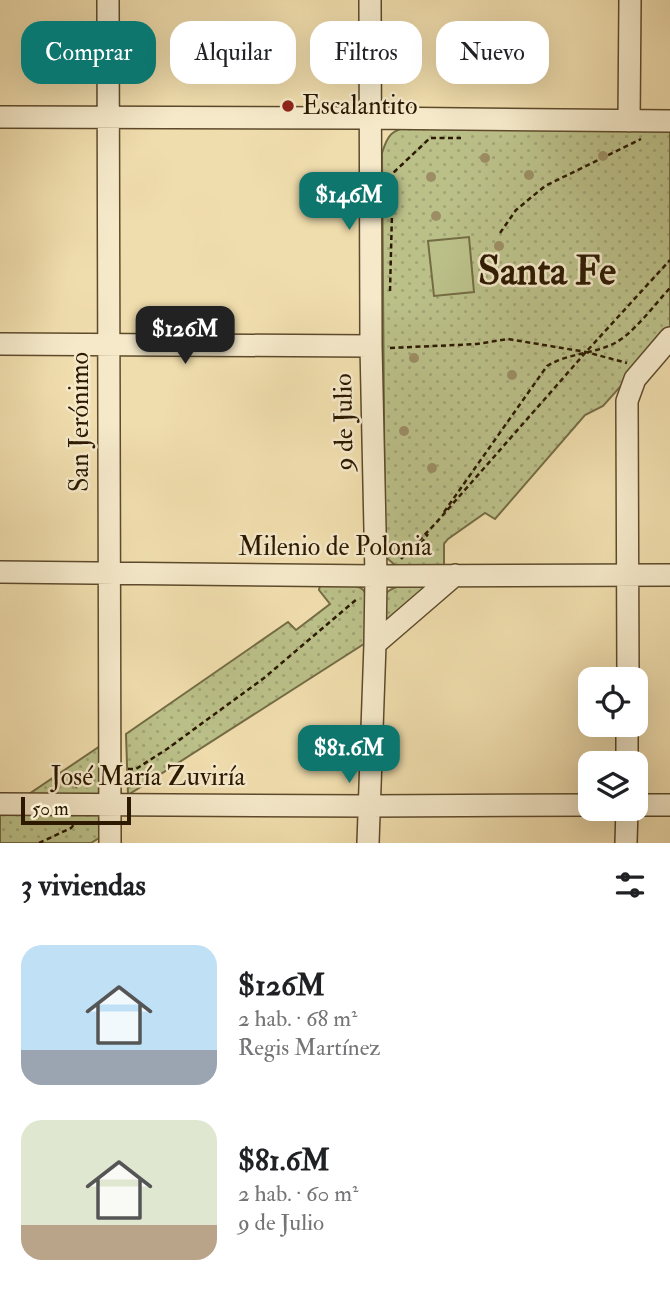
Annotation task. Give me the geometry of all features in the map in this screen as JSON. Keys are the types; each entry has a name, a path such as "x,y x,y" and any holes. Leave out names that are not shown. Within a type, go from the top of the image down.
{"street":[{"name":"San Jerónimo","path":"108,0 110,843"},
{"name":"9 de Julio","path":"368,843 375,644 380,347 370,118 370,0"},
{"path":"630,0 632,129"},
{"path":"0,117 370,118 632,129 670,121"},
{"path":"628,667 627,401 635,379 668,343"},
{"path":"0,344 380,347"},
{"name":"Milenio de Polonia","path":"0,572 376,579 455,575 670,575"},
{"path":"375,644 455,575"},
{"name":"José María Zuviría","path":"0,804 578,805"},
{"path":"648,805 670,805"},
{"path":"626,843 627,821"}],"path":[{"path":"500,233 516,210 545,186 647,136 632,129"},
{"path":"390,297 393,173 430,138 467,138"},
{"path":"400,560 670,260"},
{"path":"409,559 547,366 558,359 613,344 625,336 670,288"},
{"path":"380,347 477,344 508,338 586,352 644,368"},
{"path":"395,553 400,560"},
{"path":"400,560 421,559"},
{"path":"136,769 264,678 376,579"},
{"path":"39,843 71,828 76,822 76,812"}],"green space":[{"path":"410,126 670,126 670,331 603,406 585,415 495,519 485,513 448,539 444,544 444,567 396,566 388,559 385,551 382,153 391,134"},
{"path":"469,237 474,292 434,296 428,241"},
{"path":"433,584 383,628 386,593 402,585"},
{"path":"320,585 356,586 363,590 367,598 367,642 128,795 126,734 288,622 296,630 330,604 319,590"},
{"path":"103,744 104,796 26,796"},
{"path":"5,812 107,812 107,833 91,843 0,843 0,815"}],"place":[{"name":"Escalantito","path":"288,106"}],"district":[{"name":"Santa Fe","path":"547,271"}]}
